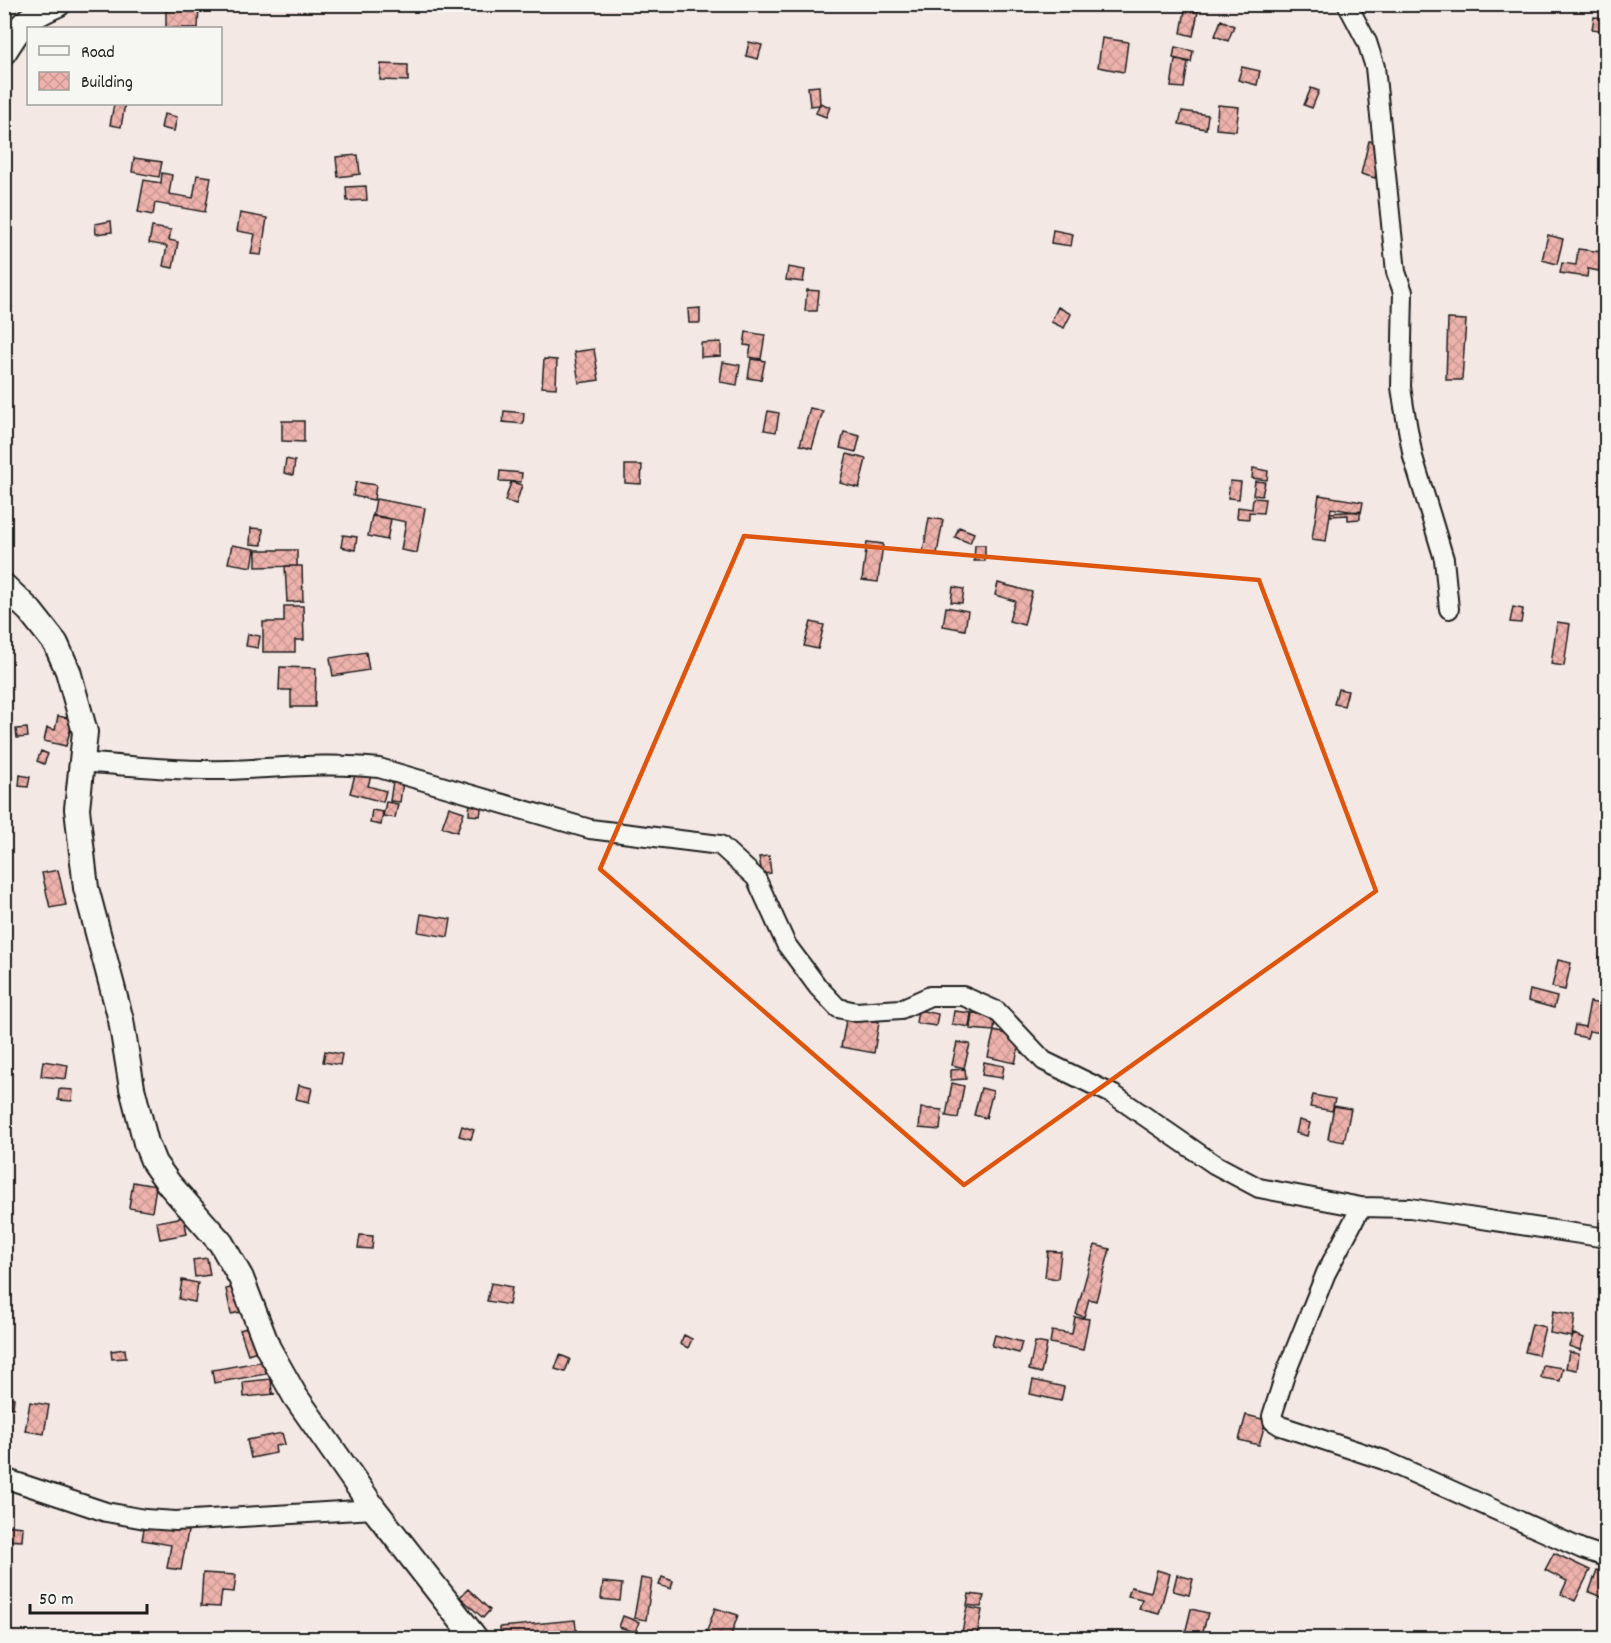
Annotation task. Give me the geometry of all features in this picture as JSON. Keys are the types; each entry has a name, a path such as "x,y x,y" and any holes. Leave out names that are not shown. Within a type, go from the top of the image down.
{"street":[{"path":"4,52 22,24 32,16 58,4"},
{"path":"1347,4 1367,42 1375,68 1396,272 1403,292 1402,397 1413,458 1444,559 1449,609"},
{"path":"4,586 30,610 56,644 68,671 85,732 77,809 86,888 121,1020 132,1088 146,1143 161,1174 222,1243 241,1278 268,1348 296,1396 374,1509 475,1638"},
{"path":"81,762 156,768 227,770 322,764 379,768 590,829 720,845 756,878 786,944 818,987 838,1008 856,1012 901,1009 930,996 963,996 997,1011 1044,1061 1114,1095 1214,1164 1259,1188 1361,1208 1410,1208 1600,1237 1606,1240"},
{"path":"1361,1208 1326,1273 1285,1375 1272,1416 1273,1420 1281,1426 1384,1460 1582,1549 1606,1557"},
{"path":"4,1478 105,1512 145,1519 176,1521 374,1509"}],"highlighted area":[{"path":"744,536 1259,580 1376,891 964,1185 600,869"}],"building":[{"path":"166,5 199,6 198,27 166,27"},
{"path":"1185,10 1198,12 1193,36 1181,33"},
{"path":"1594,17 1606,18 1606,31 1592,29"},
{"path":"1221,20 1234,26 1228,41 1215,36"},
{"path":"1102,38 1128,42 1124,72 1098,67"},
{"path":"749,42 762,45 758,59 746,56"},
{"path":"1175,47 1193,51 1191,62 1173,58"},
{"path":"1175,60 1188,62 1184,88 1171,87"},
{"path":"381,64 408,65 408,81 380,80"},
{"path":"1242,67 1260,71 1257,85 1238,80"},
{"path":"819,86 820,105 810,106 808,87"},
{"path":"1311,88 1319,91 1312,108 1304,105"},
{"path":"820,103 830,107 826,117 816,113"},
{"path":"114,105 125,105 121,127 110,125"},
{"path":"1218,105 1239,107 1236,131 1216,129"},
{"path":"1182,111 1208,115 1206,129 1179,124"},
{"path":"164,114 177,117 174,131 161,128"},
{"path":"1369,141 1383,144 1375,178 1361,174"},
{"path":"358,155 360,174 338,177 336,157"},
{"path":"134,158 162,162 159,177 132,172"},
{"path":"162,173 172,175 169,194 193,198 197,175 211,177 205,212 155,203 153,215 138,212 144,180 161,183"},
{"path":"366,186 367,200 347,201 346,187"},
{"path":"240,213 267,218 261,255 251,254 255,234 237,231"},
{"path":"111,221 112,232 96,234 95,224"},
{"path":"152,227 171,230 169,240 178,242 173,268 163,266 167,246 149,243"},
{"path":"1053,230 1073,234 1071,246 1051,243"},
{"path":"1548,235 1563,239 1557,264 1542,260"},
{"path":"1578,249 1602,252 1599,271 1588,269 1587,277 1560,273 1562,263 1576,265"},
{"path":"788,267 805,270 803,282 786,280"},
{"path":"807,290 819,291 817,311 805,311"},
{"path":"1058,307 1071,314 1064,328 1051,322"},
{"path":"700,308 700,323 689,323 688,309"},
{"path":"1448,319 1466,320 1462,380 1446,380"},
{"path":"746,332 765,335 761,359 749,357 751,346 744,345"},
{"path":"721,342 721,356 701,357 701,343"},
{"path":"594,349 599,380 579,383 574,352"},
{"path":"544,359 557,360 556,388 542,387"},
{"path":"751,359 765,361 761,380 748,378"},
{"path":"723,362 740,365 737,385 720,382"},
{"path":"810,408 823,411 812,448 800,445"},
{"path":"504,411 524,413 523,424 503,422"},
{"path":"768,411 779,413 776,432 764,430"},
{"path":"282,421 304,421 304,442 282,441"},
{"path":"844,432 860,436 856,452 840,448"},
{"path":"847,454 866,459 859,488 840,483"},
{"path":"286,459 295,461 293,475 284,473"},
{"path":"625,465 642,465 641,484 625,483"},
{"path":"1253,468 1268,471 1267,480 1252,478"},
{"path":"500,471 522,473 521,482 499,481"},
{"path":"1230,481 1241,482 1239,499 1228,498"},
{"path":"1255,481 1265,482 1262,496 1253,495"},
{"path":"356,482 376,485 374,500 353,496"},
{"path":"511,482 522,485 516,504 505,501"},
{"path":"1319,495 1363,502 1361,513 1331,508 1326,541 1312,539"},
{"path":"1253,498 1265,499 1263,513 1249,512 1249,519 1237,518 1238,507 1252,509"},
{"path":"376,499 425,508 417,553 401,550 406,522 373,515"},
{"path":"1360,511 1360,519 1348,520 1348,515 1331,516 1330,513"},
{"path":"372,516 391,519 387,540 368,536"},
{"path":"929,518 943,520 937,554 923,552"},
{"path":"959,527 974,533 970,543 955,537"},
{"path":"251,528 263,529 262,545 250,544"},
{"path":"343,535 357,537 355,550 341,547"},
{"path":"867,542 883,544 878,582 862,580"},
{"path":"232,545 255,549 252,567 228,563"},
{"path":"975,545 985,545 985,561 974,561"},
{"path":"256,550 297,550 297,566 256,567"},
{"path":"285,566 302,566 303,601 287,602"},
{"path":"998,583 1032,592 1024,625 1009,621 1015,601 995,595"},
{"path":"953,587 964,589 962,603 951,602"},
{"path":"284,606 303,606 304,640 295,640 295,652 263,652 263,622 284,622"},
{"path":"946,607 968,611 965,630 943,626"},
{"path":"1513,607 1523,609 1521,623 1510,622"},
{"path":"811,622 824,625 818,649 804,646"},
{"path":"1557,622 1570,624 1564,666 1551,664"},
{"path":"248,634 260,636 258,648 246,646"},
{"path":"366,652 369,670 333,676 330,658"},
{"path":"280,667 316,668 315,707 291,707 291,690 279,690"},
{"path":"1338,689 1348,691 1344,706 1334,704"},
{"path":"58,716 73,719 66,746 44,741 47,728 55,730"},
{"path":"27,728 28,737 17,738 16,729"},
{"path":"41,751 48,754 44,764 37,761"},
{"path":"357,768 372,772 368,786 386,791 383,802 350,793"},
{"path":"20,775 30,777 28,787 19,786"},
{"path":"393,781 403,782 400,802 390,801"},
{"path":"470,801 482,803 480,816 469,815"},
{"path":"386,802 398,804 395,818 383,816"},
{"path":"449,807 464,812 457,832 442,827"},
{"path":"372,810 383,812 381,825 370,823"},
{"path":"769,856 771,873 762,874 759,857"},
{"path":"58,870 66,905 50,908 42,873"},
{"path":"421,914 451,919 448,937 418,932"},
{"path":"1558,960 1571,963 1565,990 1552,987"},
{"path":"1530,990 1557,997 1554,1008 1528,1001"},
{"path":"1590,1002 1606,1005 1601,1033 1589,1031 1587,1038 1573,1035 1575,1025 1585,1027"},
{"path":"918,1010 938,1014 936,1026 916,1023"},
{"path":"954,1011 971,1013 969,1027 952,1024"},
{"path":"972,1013 995,1014 994,1031 970,1029"},
{"path":"847,1015 879,1022 874,1053 841,1047"},
{"path":"994,1031 1021,1038 1015,1063 988,1057"},
{"path":"957,1042 970,1044 964,1068 952,1065"},
{"path":"325,1051 342,1054 340,1065 323,1062"},
{"path":"43,1061 68,1065 66,1079 41,1076"},
{"path":"984,1062 1004,1066 1002,1078 982,1075"},
{"path":"965,1069 966,1079 951,1080 951,1070"},
{"path":"952,1083 964,1086 958,1118 946,1116"},
{"path":"299,1085 312,1088 309,1102 296,1099"},
{"path":"981,1088 993,1091 986,1118 974,1115"},
{"path":"59,1089 73,1090 72,1101 58,1100"},
{"path":"1313,1095 1335,1099 1332,1111 1310,1107"},
{"path":"1334,1106 1351,1109 1344,1142 1328,1139"},
{"path":"921,1108 942,1110 940,1130 919,1128"},
{"path":"1299,1120 1310,1123 1307,1136 1296,1133"},
{"path":"462,1126 474,1130 471,1139 459,1136"},
{"path":"133,1182 156,1186 152,1212 129,1208"},
{"path":"184,1217 187,1234 160,1239 157,1222"},
{"path":"360,1235 373,1236 372,1249 358,1248"},
{"path":"1095,1245 1110,1249 1096,1301 1089,1299 1084,1317 1076,1314"},
{"path":"1048,1251 1061,1252 1058,1279 1045,1277"},
{"path":"207,1258 210,1275 195,1277 193,1260"},
{"path":"182,1280 198,1283 195,1302 179,1299"},
{"path":"491,1283 512,1287 509,1305 487,1301"},
{"path":"241,1286 246,1311 231,1314 226,1289"},
{"path":"1553,1311 1575,1315 1572,1337 1550,1333"},
{"path":"1075,1317 1089,1319 1083,1350 1050,1343 1052,1331 1072,1334"},
{"path":"1532,1324 1545,1327 1538,1355 1525,1352"},
{"path":"252,1326 260,1350 248,1354 240,1330"},
{"path":"1574,1334 1584,1338 1580,1350 1569,1346"},
{"path":"684,1335 692,1339 688,1348 680,1344"},
{"path":"995,1335 1022,1342 1019,1353 992,1346"},
{"path":"1035,1342 1047,1344 1041,1373 1029,1370"},
{"path":"125,1349 126,1358 112,1359 111,1351"},
{"path":"1569,1352 1579,1354 1577,1370 1566,1368"},
{"path":"560,1355 570,1359 565,1372 555,1369"},
{"path":"264,1361 266,1374 214,1383 212,1370"},
{"path":"1543,1365 1563,1368 1560,1381 1541,1378"},
{"path":"271,1379 272,1393 275,1394 244,1397 243,1382"},
{"path":"1033,1380 1064,1387 1061,1401 1030,1394"},
{"path":"4,1397 14,1398 13,1408 4,1407"},
{"path":"30,1402 49,1405 44,1434 25,1431"},
{"path":"1246,1415 1266,1420 1259,1445 1239,1440"},
{"path":"282,1433 285,1444 275,1446 276,1453 251,1458 247,1440"},
{"path":"145,1524 188,1531 181,1570 167,1568 171,1545 142,1540"},
{"path":"4,1525 23,1527 22,1541 4,1540"},
{"path":"1554,1553 1590,1570 1575,1601 1561,1594 1567,1581 1545,1570"},
{"path":"1157,1570 1170,1574 1159,1614 1139,1609 1142,1599 1128,1596 1131,1587 1151,1592"},
{"path":"1597,1570 1606,1573 1604,1598 1589,1592"},
{"path":"203,1573 236,1575 234,1592 222,1591 220,1607 201,1606"},
{"path":"1177,1575 1193,1579 1189,1595 1173,1591"},
{"path":"662,1577 673,1581 671,1589 659,1585"},
{"path":"641,1578 652,1580 646,1620 634,1618"},
{"path":"603,1582 622,1584 620,1601 601,1599"},
{"path":"468,1589 490,1610 483,1618 460,1597"},
{"path":"969,1594 984,1596 981,1607 967,1605"},
{"path":"967,1607 982,1610 977,1635 962,1632"},
{"path":"715,1608 738,1615 730,1638 719,1638 706,1634"},
{"path":"1191,1609 1208,1613 1201,1638 1184,1638"},
{"path":"623,1616 639,1622 635,1632 619,1627"},
{"path":"575,1620 577,1638 501,1638 500,1627"}]}
